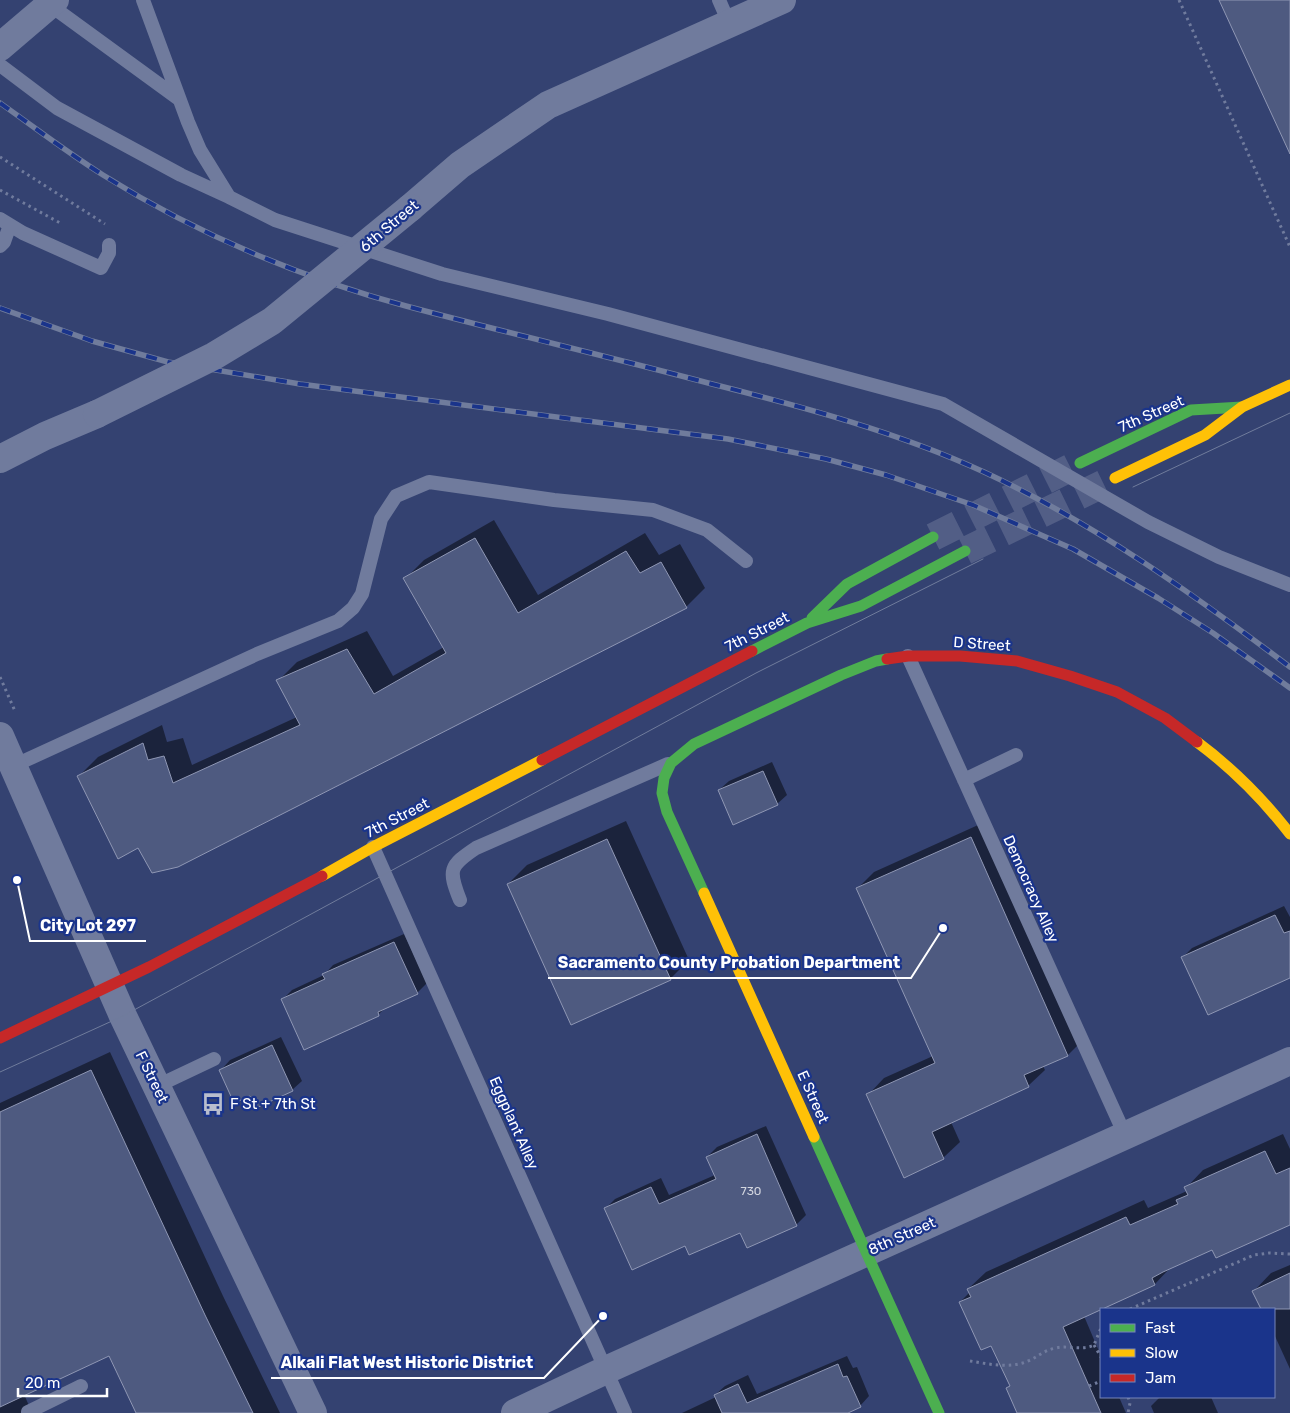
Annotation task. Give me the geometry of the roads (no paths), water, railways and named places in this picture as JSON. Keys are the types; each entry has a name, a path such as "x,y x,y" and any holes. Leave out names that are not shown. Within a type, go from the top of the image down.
{"main road":[{"path":"1114,478 1205,435 1242,407 1290,385"},
{"name":"7th Street","path":"1080,463 1191,410 1242,407"},
{"name":"7th Street","path":"807,622 847,584 933,537"},
{"name":"7th Street","path":"0,1038 110,986 306,885 372,847 807,622 861,606 965,551"},
{"name":"D Street","path":"671,763 700,741 876,660 908,656 960,656 1017,661 1117,692 1165,718 1240,777 1290,834"},
{"name":"E Street","path":"671,763 664,778 662,793 676,830 939,1413"}],"street":[{"path":"0,47 55,0"},
{"name":"6th Street","path":"0,459 45,436 97,414 214,356 272,321 460,165 548,105 724,12 782,0"},
{"name":"F Street","path":"0,736 110,986 313,1413"},
{"name":"8th Street","path":"515,1413 606,1370 1290,1061"}],"lane":[{"path":"43,0 179,99"},
{"path":"143,0 179,99 200,150 229,198"},
{"path":"0,65 57,108 181,175 275,220 442,274 608,314 943,404 1148,522 1219,557 1290,584"},
{"path":"0,246 4,242 5,222 24,233 101,268 109,253 109,245"},
{"path":"13,766 257,654 338,621 353,608 362,594 381,519 396,496 429,482 554,500 652,510 707,530 746,561"},
{"name":"Democracy Alley","path":"908,656 1034,938 1125,1135"},
{"path":"964,780 1016,755"},
{"path":"460,900 452,875 454,866 462,857 476,848 671,763"},
{"name":"Eggplant Alley","path":"372,847 625,1413"},
{"path":"157,1086 214,1059"},
{"path":"28,1412 81,1386"}],"tunnel":[{"path":"933,537 1080,463"},
{"path":"965,551 1115,478"}],"tram line":[{"path":"1133,487 1290,413"},
{"path":"0,1072 123,1016 756,673 983,559"}],"railway":[{"path":"0,103 103,175 175,216 250,252 327,282 406,306 816,411 918,445 984,472 1065,514 1142,561 1290,667"},
{"path":"0,308 92,341 168,362 300,384 728,439 826,459 886,475 973,505 1073,549 1158,598 1213,633 1290,688"}],"place":[{"name":"City Lot 297","path":"17,880"},
{"name":"Sacramento County Probation Department","path":"943,928"},
{"name":"F St + 7th St","path":"213,1104"},
{"name":"Alkali Flat West Historic District","path":"603,1316"}]}
